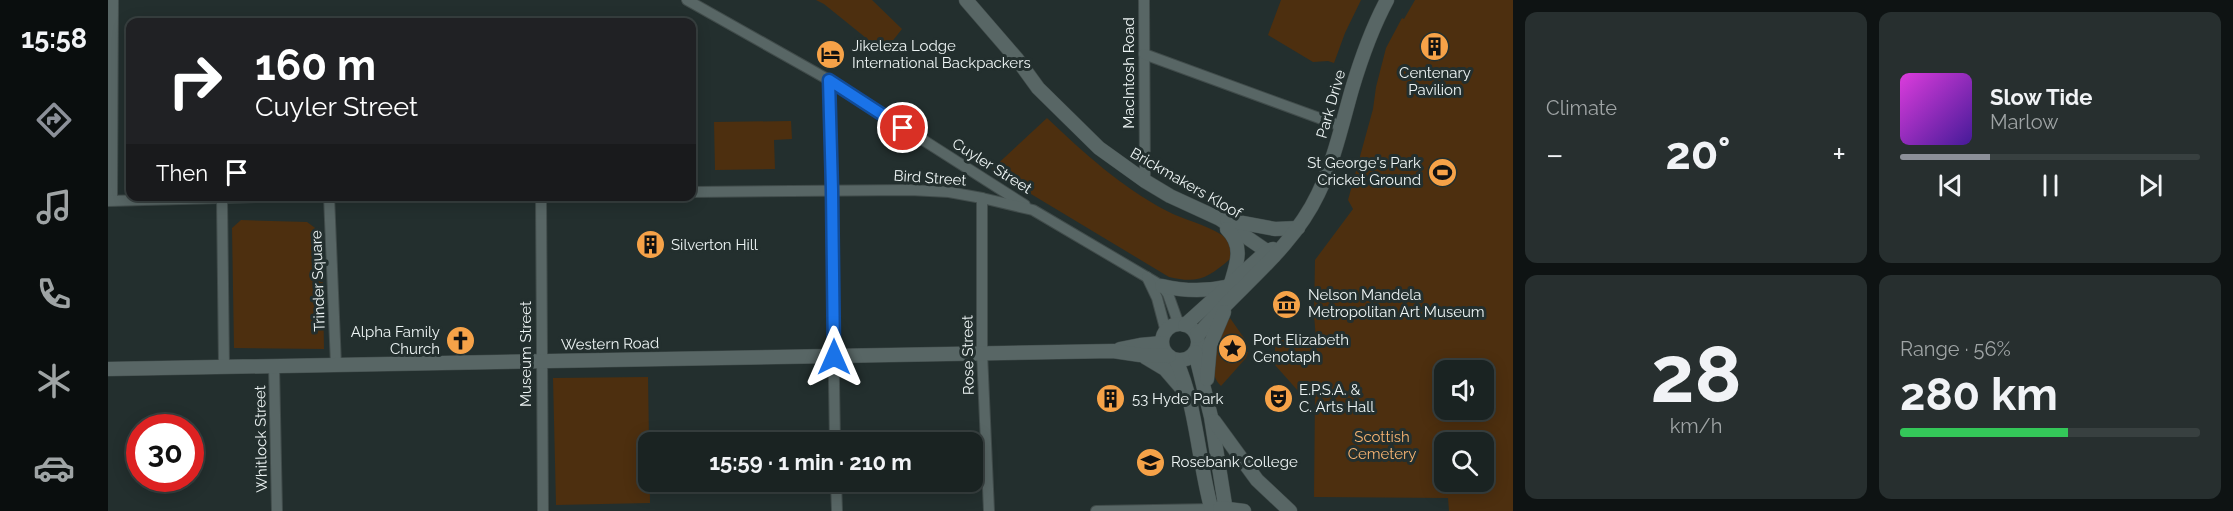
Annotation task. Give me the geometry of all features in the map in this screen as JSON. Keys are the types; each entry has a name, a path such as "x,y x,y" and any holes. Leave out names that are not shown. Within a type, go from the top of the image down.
{"street":[{"path":"113,0 110,201 126,201"},
{"name":"Cuyler Street","path":"687,0 829,80 1033,210"},
{"name":"Brickmakers Kloof","path":"966,0 1017,59 1038,88 1076,128 1099,148 1145,181 1170,196 1220,219 1271,254"},
{"name":"MacIntosh Road","path":"1144,0 1145,181"},
{"name":"Park Drive","path":"1182,325 1283,244 1298,228 1319,193 1381,3"},
{"path":"1144,54 1341,126"},
{"path":"829,80 836,432"},
{"name":"Bird Street","path":"696,192 920,190 982,198 1033,210 1162,286"},
{"name":"Rose Street","path":"982,198 982,353 989,511"},
{"path":"222,201 225,367"},
{"name":"Trinder Square","path":"329,201 336,365"},
{"name":"Museum Street","path":"541,201 543,511"},
{"path":"1162,286 1181,291 1201,291 1229,285 1239,253 1237,243 1227,229 1201,210"},
{"path":"1220,219 1275,229 1298,228"},
{"name":"Park Drive","path":"1197,336 1271,254"},
{"path":"1147,277 1157,298 1165,352 1172,358 1189,398 1205,486 1219,510"},
{"path":"1162,286 1182,325"},
{"path":"1208,402 1210,345 1229,302"},
{"path":"1164,338 1169,328 1182,325 1192,329 1197,336 1196,352 1211,417 1219,510"},
{"name":"Western Road","path":"1113,351 1164,338"},
{"name":"Western Road","path":"108,369 1113,351 1172,358"},
{"path":"1172,358 1187,359 1196,352"},
{"path":"1140,355 1165,369 1189,398"},
{"name":"Whitlock Street","path":"274,366 277,511"},
{"path":"1211,417 1257,480 1290,511"},
{"path":"836,492 837,511"},
{"path":"1096,511 1244,511"}],"green space":[{"path":"816,0 872,0 902,29 890,44 876,46"},
{"path":"1281,0 1361,0 1334,63 1313,62 1268,35"},
{"name":"Scottish Cemetery","path":"1415,0 1513,0 1513,511 1449,511 1448,498 1314,497 1315,396 1299,392 1275,365 1275,340 1316,339 1315,260 1353,209 1348,200 1373,109 1386,48 1402,18 1404,19"},
{"path":"1047,118 1089,156 1150,202 1222,235 1229,246 1230,259 1202,278 1188,280 1169,277 991,170"},
{"path":"791,121 792,139 774,140 775,169 715,170 714,122"},
{"path":"241,220 307,222 322,233 324,349 234,348 232,228"},
{"path":"1230,318 1248,348 1243,348 1242,343 1235,338 1228,339 1221,346 1224,356 1226,359 1233,360 1237,359 1243,351 1248,352 1246,358 1221,386 1213,371 1214,352"},
{"path":"648,377 649,432 638,432 638,492 650,492 650,503 556,505 553,378"}],"place":[{"name":"Centenary Pavilion","path":"1435,46"},
{"name":"Jikeleza Lodge International Backpackers","path":"831,55"},
{"name":"St George's Park Cricket Ground","path":"1442,172"},
{"name":"Silverton Hill","path":"650,245"},
{"name":"Nelson Mandela Metropolitan Art Museum","path":"1287,304"},
{"name":"Alpha Family Church","path":"461,341"},
{"name":"Port Elizabeth Cenotaph","path":"1232,349"},
{"name":"53 Hyde Park","path":"1111,399"},
{"name":"E.P.S.A. & C. Arts Hall","path":"1278,399"},
{"name":"Rosebank College","path":"1150,462"}],"route":[{"path":"834,357 829,80 903,128"}]}
